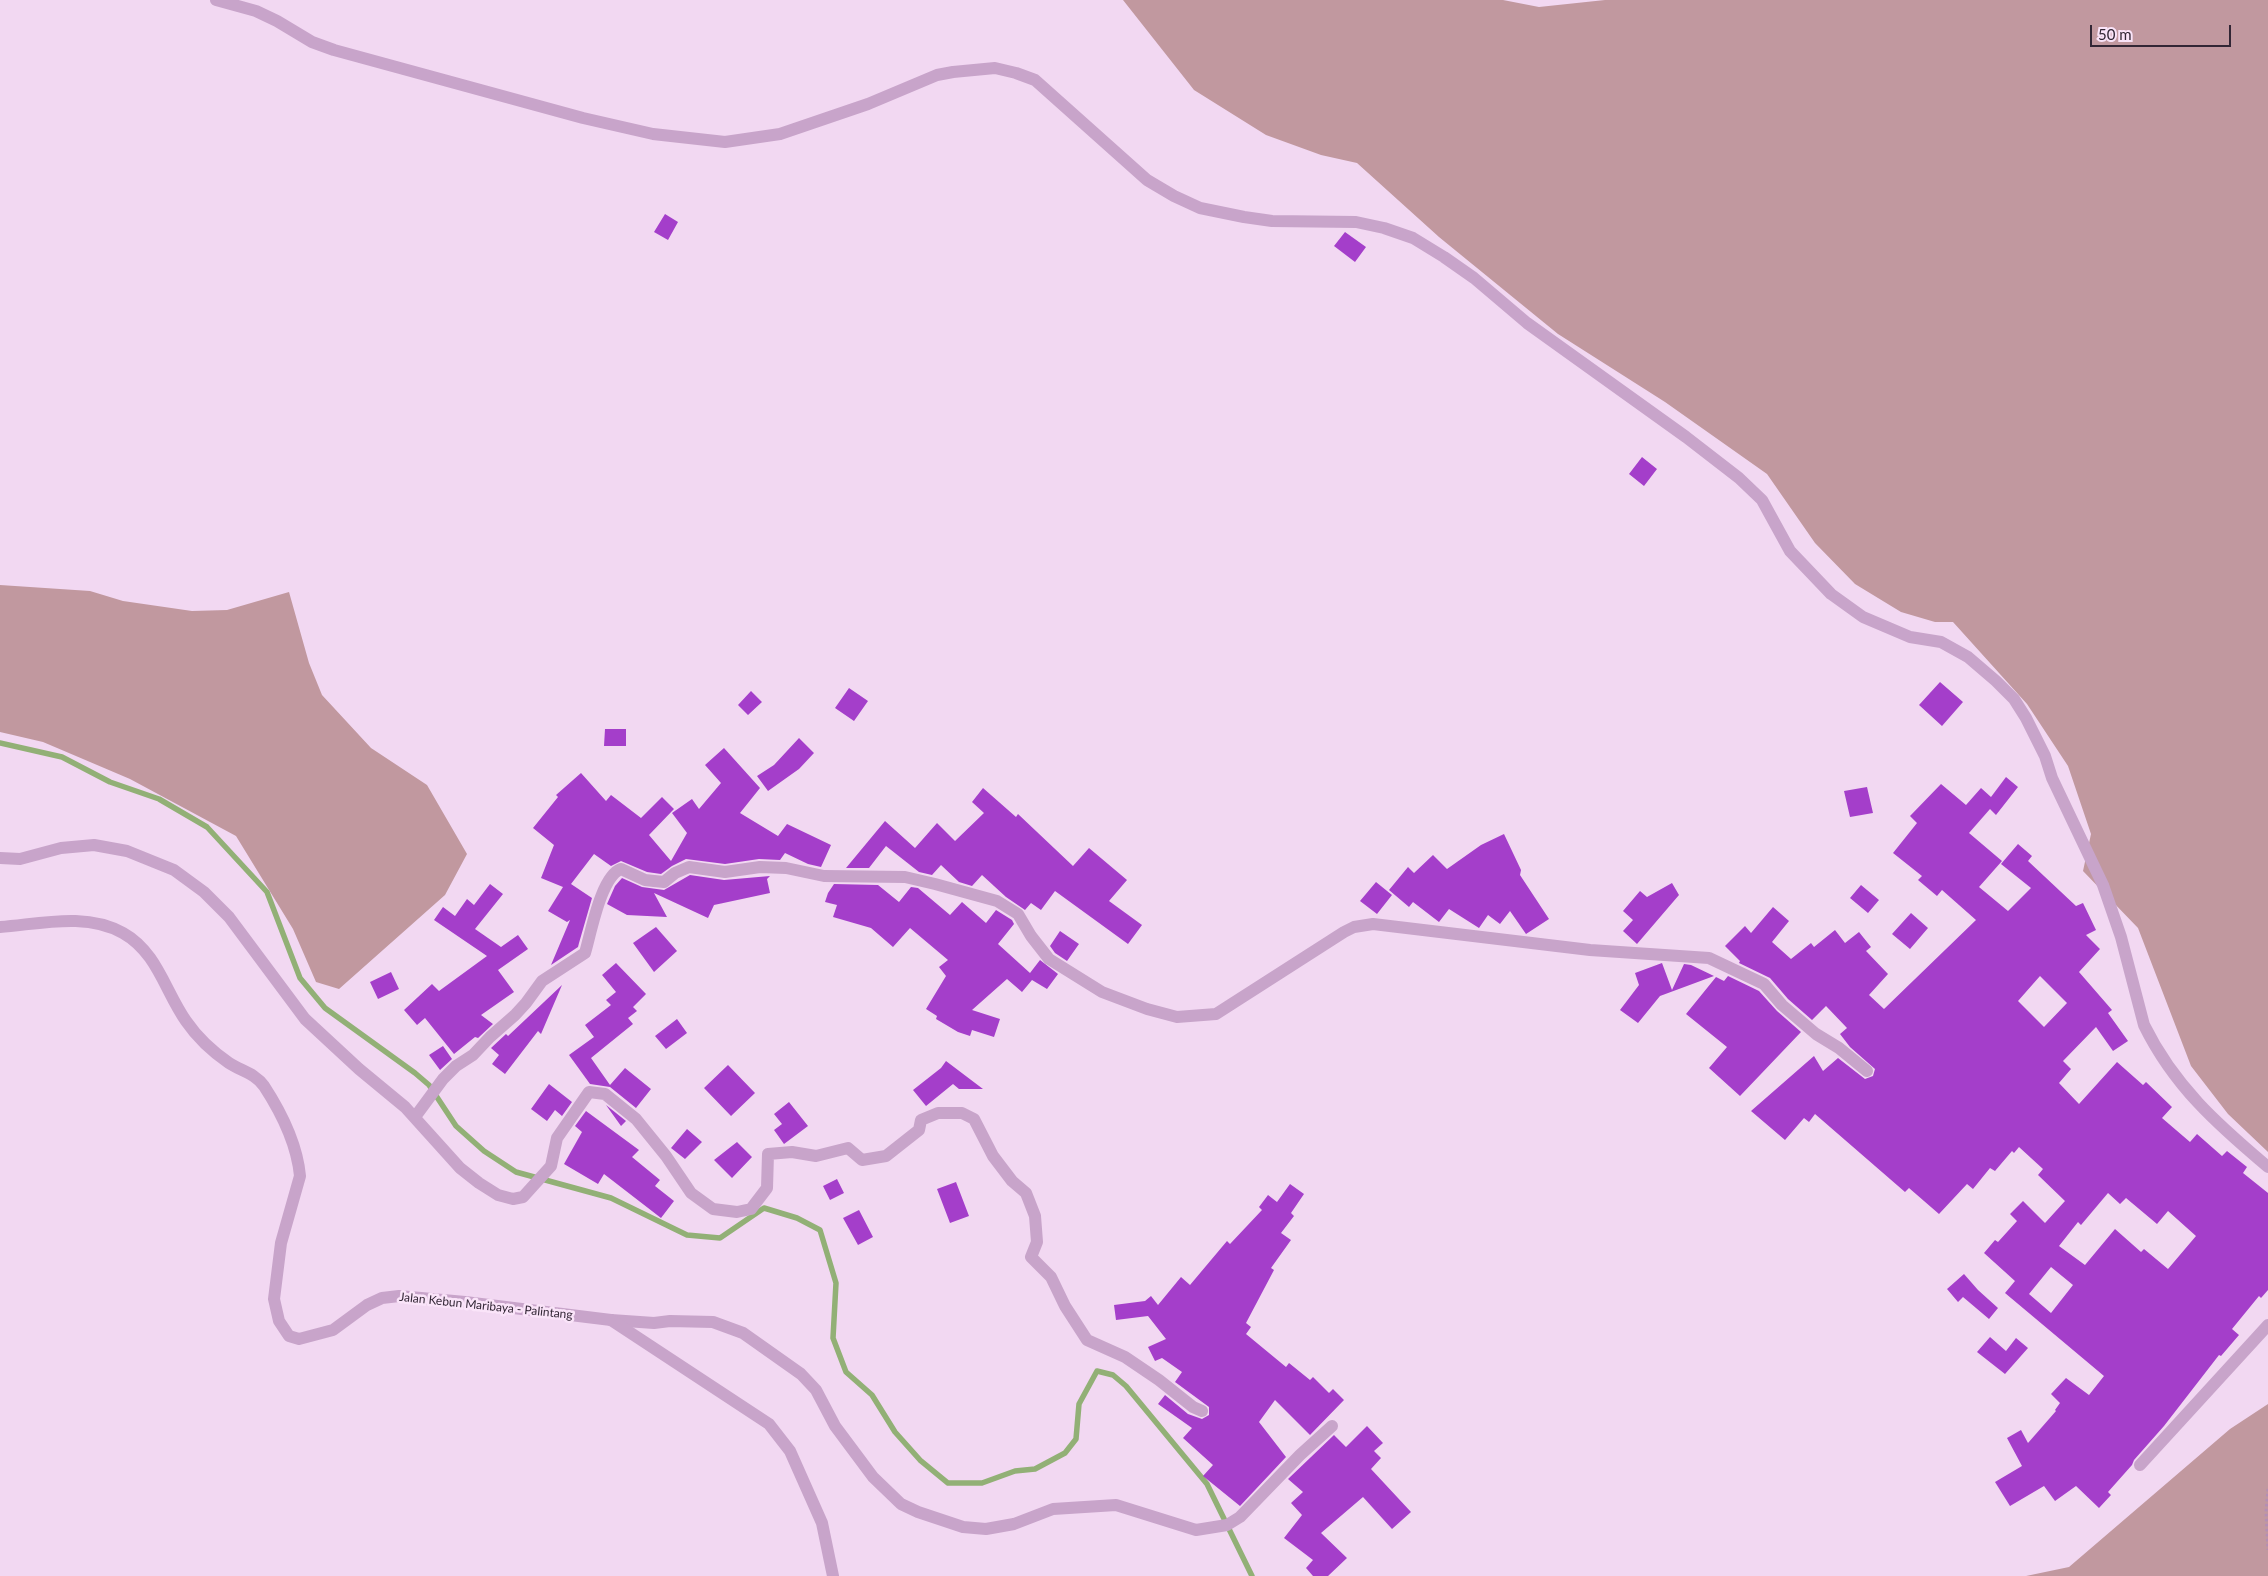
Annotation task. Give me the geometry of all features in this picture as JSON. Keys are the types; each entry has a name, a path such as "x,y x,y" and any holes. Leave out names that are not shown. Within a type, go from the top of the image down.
{"street":[{"path":"216,0 256,11 312,42 334,50 592,120 653,134 715,141 755,139 780,134 868,104 937,75 995,68 1034,80 1147,180 1174,196 1200,208 1244,218 1272,221 1356,222 1384,228 1413,238 1474,278 1527,323 1678,431 1739,478 1762,500 1790,551 1831,594 1863,617 1910,637 1941,642 1968,657 1996,680 2014,699 2045,756 2052,778 2103,885 2148,1033 2174,1076 2187,1093 2219,1126 2268,1167"},
{"path":"0,858 20,859 62,848 94,845 127,851 174,870 204,892 229,917 305,1019 415,1117 460,1168 498,1195 513,1199 523,1197 551,1166 557,1138 589,1092 605,1094 636,1119 666,1156 691,1193 713,1209 737,1212 751,1209 767,1188 768,1154 792,1152 816,1156 848,1148 862,1160 886,1156 919,1130 921,1120 938,1114 962,1113 974,1119 993,1156 1012,1181 1026,1194 1035,1216 1037,1242 1031,1257 1051,1278 1065,1306 1087,1340 1125,1357 1160,1380 1193,1407 1202,1411"},
{"path":"415,1117 443,1079 456,1066 473,1055 514,1015 526,1003 542,981 585,953 603,889 615,871 621,869 645,880 664,882 675,873 689,867 724,872 760,867 786,868 824,876 905,877 935,884 997,902 1018,914 1031,936 1049,959 1102,992 1148,1009 1177,1017 1216,1014 1344,932 1354,927 1373,924 1590,950 1709,958 1764,984 1782,1005 1868,1071"},
{"name":"Jalan Kebun Maribaya - Palintang","path":"0,927 90,921 123,933 151,957 186,1021 207,1045 231,1064 256,1077 263,1085 288,1131 299,1165 300,1176 281,1243 274,1299 279,1320 289,1336 299,1339 333,1330 367,1305 382,1298 400,1296 611,1320 769,1424 790,1451 822,1523 833,1576"},
{"path":"611,1320 654,1323 670,1321 713,1322 742,1333 801,1374 816,1390 835,1426 873,1477 901,1504 962,1527 986,1529 1014,1524 1053,1508 1116,1505 1196,1530 1227,1525 1240,1518 1300,1455 1332,1426"},
{"path":"2140,1465 2268,1325"}],"path":[{"path":"2268,1489 2266,1512 2268,1550"}],"shaded area":[{"path":"1123,0 1503,0 1539,7 1605,0 2268,0 2268,1152 2228,1114 2191,1066 2138,928 2083,871 2091,834 2068,766 2027,704 1953,622 1935,622 1901,612 1855,584 1815,543 1767,474 1665,402 1558,334 1439,237 1357,163 1321,155 1266,135 1194,90"},
{"path":"0,585 90,591 123,601 192,611 227,610 289,592 309,663 322,695 371,748 427,785 467,854 445,895 339,989 316,982 293,929 236,836 130,779 43,742 0,732"},
{"path":"2268,1404 2268,1576 2026,1576 2069,1567 2230,1429"}],"building":[{"path":"665,214 678,222 668,240 654,232"},
{"path":"1345,232 1366,247 1355,262 1334,246"},
{"path":"1642,457 1657,469 1644,486 1629,474"},
{"path":"1940,682 1963,702 1942,726 1919,705"},
{"path":"849,688 868,701 854,721 835,708"},
{"path":"751,691 762,702 748,715 738,705"},
{"path":"605,729 626,729 626,746 604,746"},
{"path":"799,738 814,753 799,769 768,791 757,776 774,765"},
{"path":"724,748 760,788 740,813 778,836 787,824 831,845 821,867 808,864 785,853 780,860 759,859 725,864 686,859 661,874 647,872 621,861 611,866 594,854 571,884 592,898 578,947 551,965 570,920 567,922 548,911 563,887 541,878 554,845 533,828 558,797 556,795 581,773 606,801 611,795 641,818 662,797 674,809 649,835 671,861 687,833 672,813 692,799 699,809 721,783 705,765"},
{"path":"2006,777 2018,787 1996,815 1990,809 1969,833 2002,861 1979,887 2008,911 2031,888 2001,864 2018,844 2032,856 2028,861 2076,906 2083,903 2096,930 2086,935 2100,949 2079,972 2112,1010 2108,1013 2128,1041 2113,1051 2096,1027 2063,1061 2071,1069 2059,1083 2079,1104 2117,1062 2143,1085 2146,1082 2172,1107 2162,1118 2190,1142 2197,1134 2222,1156 2227,1151 2247,1167 2243,1173 2268,1193 2268,1290 2261,1298 2259,1296 2232,1329 2239,1335 2221,1356 2219,1355 2164,1426 2108,1492 2111,1495 2099,1508 2076,1486 2055,1501 2044,1486 2010,1506 1995,1482 2022,1466 2007,1438 2021,1430 2028,1443 2056,1411 2060,1403 2051,1394 2066,1378 2089,1395 2104,1376 2005,1293 2015,1281 1984,1253 1995,1240 1998,1242 2017,1221 2010,1214 2023,1201 2045,1223 2065,1201 2038,1175 2043,1169 2019,1147 2014,1153 2012,1151 1995,1171 1990,1168 1973,1189 1967,1184 1939,1214 1909,1188 1905,1192 1815,1114 1809,1122 1804,1118 1785,1140 1751,1111 1814,1056 1823,1071 1838,1058 1865,1079 1873,1076 1875,1069 1850,1047 1840,1034 1847,1028 1826,1006 1812,1020 1788,999 1770,978 1739,963 1740,961 1725,946 1745,926 1751,933 1773,907 1789,921 1772,942 1791,959 1811,943 1814,947 1835,930 1845,943 1859,932 1871,947 1866,951 1888,974 1869,995 1884,1009 1976,920 1942,890 1937,896 1918,880 1922,876 1893,853 1917,823 1910,816 1941,784 1966,805 1981,788 1991,797","holes":["2040,976 2067,1003 2044,1027 2018,1001","2108,1193 2120,1204 2126,1198 2157,1224 2168,1211 2196,1236 2168,1269 2144,1249 2141,1252 2115,1229 2085,1265 2059,1246 2078,1222 2081,1225","2051,1267 2073,1285 2051,1313 2029,1294"]},
{"path":"1867,787 1873,813 1850,817 1844,791"},
{"path":"983,788 1016,817 1018,814 1073,866 1089,848 1127,880 1109,901 1142,925 1128,944 1055,891 1041,910 1031,903 1025,910 1006,897 982,875 972,886 959,882 941,865 932,875 919,872 886,846 869,868 846,868 885,821 915,848 937,823 955,841 984,813 972,802"},
{"path":"1504,834 1521,870 1520,875 1549,919 1526,934 1510,911 1500,924 1488,915 1479,928 1449,909 1439,922 1413,902 1409,907 1389,890 1408,867 1414,873 1433,855 1447,869 1481,845"},
{"path":"690,875 724,880 770,876 767,879 770,893 714,905 708,918 654,893 667,917 627,915 607,904 615,886 622,878 642,887 664,890"},
{"path":"1376,882 1392,895 1377,914 1360,901"},
{"path":"1672,883 1679,895 1637,944 1623,931 1633,920 1623,911 1640,891 1647,897"},
{"path":"490,884 503,894 475,929 501,947 518,935 528,949 498,970 514,992 481,1015 493,1024 478,1038 475,1037 454,1054 425,1018 417,1025 404,1010 432,984 439,991 487,956 434,920 443,907 455,916 467,899 474,905"},
{"path":"834,884 878,885 899,902 911,887 918,888 950,915 962,902 986,923 996,910 1012,920 1014,924 998,944 1030,973 1040,960 1058,974 1047,989 1032,980 1022,992 1007,979 972,1010 1000,1019 994,1037 972,1030 970,1036 958,1032 936,1019 937,1016 926,1009 946,976 939,967 948,960 910,928 893,947 871,928 833,917 837,905 825,902"},
{"path":"1861,885 1879,900 1868,913 1850,898"},
{"path":"1911,913 1928,928 1910,949 1892,934"},
{"path":"656,927 677,951 654,972 633,943"},
{"path":"1060,931 1079,944 1067,961 1055,953 1050,946"},
{"path":"616,963 646,994 633,1007 637,1011 628,1018 633,1024 591,1058 610,1085 625,1068 651,1089 636,1108 610,1087 590,1084 569,1055 594,1037 585,1025 611,1005 606,1000 616,992 602,975"},
{"path":"1662,963 1672,990 1684,964 1691,965 1714,976 1660,996 1638,1023 1620,1010 1639,985 1635,973"},
{"path":"391,972 399,989 378,999 370,982"},
{"path":"1728,976 1759,991 1777,1011 1801,1032 1740,1096 1709,1068 1727,1047 1686,1014 1716,977 1724,981"},
{"path":"562,985 541,1034 538,1031 505,1074 492,1064 499,1055 491,1048 506,1034 508,1036"},
{"path":"677,1019 687,1033 666,1049 655,1036"},
{"path":"443,1046 452,1059 440,1070 429,1055"},
{"path":"946,1061 983,1089 959,1089 953,1084 926,1106 913,1090 941,1068"},
{"path":"728,1065 755,1093 731,1116 704,1088"},
{"path":"549,1084 572,1102 562,1116 555,1110 547,1121 531,1109"},
{"path":"789,1102 808,1126 784,1144 774,1130 782,1124 774,1114"},
{"path":"606,1105 626,1121 621,1126"},
{"path":"586,1111 639,1150 632,1157 660,1180 655,1186 674,1201 661,1218 604,1174 598,1184 564,1164 582,1132 575,1126"},
{"path":"687,1129 702,1142 685,1159 671,1148"},
{"path":"737,1142 752,1157 732,1178 714,1160"},
{"path":"837,1179 844,1193 830,1200 823,1186"},
{"path":"956,1182 969,1216 950,1223 937,1189"},
{"path":"1290,1184 1304,1194 1291,1213 1294,1216 1281,1233 1291,1240 1271,1268 1274,1270 1246,1323 1251,1327 1246,1334 1286,1367 1289,1363 1310,1380 1313,1377 1329,1393 1333,1389 1344,1400 1310,1435 1275,1400 1259,1422 1286,1457 1240,1506 1203,1476 1213,1465 1183,1438 1192,1428 1158,1404 1165,1395 1188,1414 1202,1419 1209,1415 1209,1407 1175,1382 1182,1372 1162,1358 1155,1361 1148,1347 1166,1339 1148,1316 1116,1320 1114,1305 1145,1301 1151,1296 1158,1305 1181,1277 1190,1285 1227,1241 1230,1244 1262,1210 1259,1207 1268,1195 1277,1202"},
{"path":"859,1210 873,1237 858,1245 843,1218"},
{"path":"1964,1274 1998,1308 1989,1319 1963,1297 1958,1302 1947,1289"},
{"path":"1990,1337 2006,1351 2016,1338 2028,1348 2005,1374 1977,1352"},
{"path":"1367,1426 1383,1443 1374,1451 1381,1458 1371,1469 1411,1512 1392,1529 1363,1497 1321,1533 1347,1558 1328,1576 1313,1576 1306,1568 1313,1560 1284,1538 1302,1515 1291,1503 1303,1492 1288,1479 1334,1435 1346,1447"}],"waterway":[{"path":"0,743 62,757 110,782 159,799 207,827 267,892 300,978 325,1008 429,1085 456,1126 484,1151 516,1172 611,1198 687,1235 720,1238 764,1208 797,1218 820,1230 836,1283 833,1338 846,1372 872,1395 895,1432 920,1460 948,1483 982,1483 1015,1471 1035,1469 1065,1453 1076,1439 1079,1404 1097,1371 1113,1375 1126,1386 1207,1484 1252,1576"}]}
